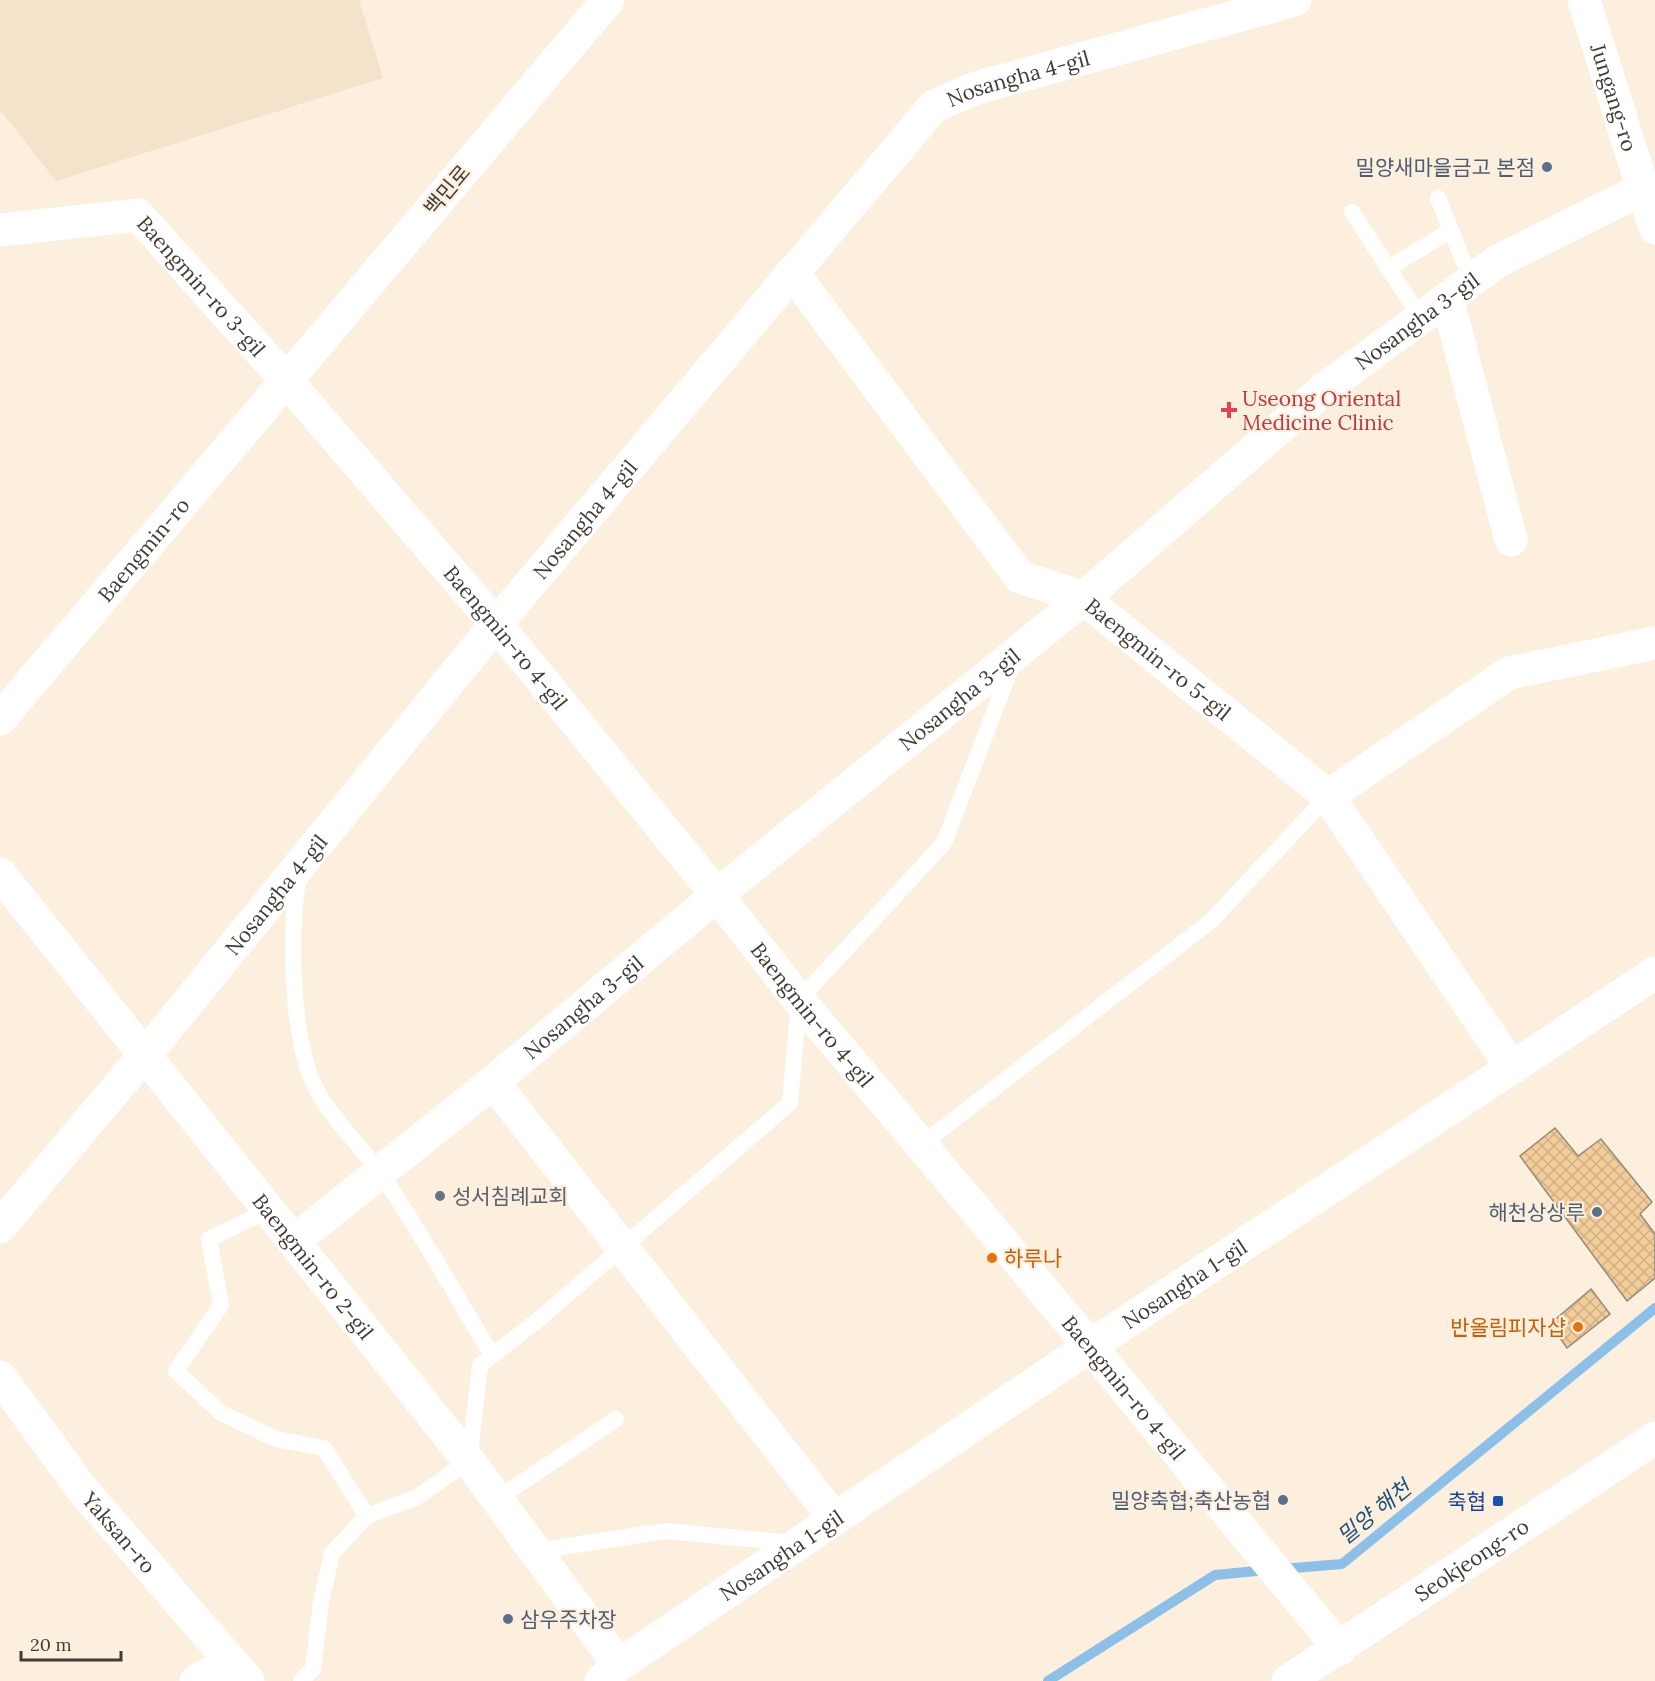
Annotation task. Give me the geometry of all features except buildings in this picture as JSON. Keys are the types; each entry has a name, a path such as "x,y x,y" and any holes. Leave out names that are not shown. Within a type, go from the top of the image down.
{"street":[{"name":"백민로","path":"286,380 608,0"},
{"name":"Nosangha 4-gil","path":"0,1227 146,1055 496,624 934,106 975,88 1295,0"},
{"name":"Jungang-ro","path":"1584,0 1655,228"},
{"name":"Nosangha 3-gil","path":"294,1241 493,1082 717,895 1083,598 1328,386 1498,261 1643,189"},
{"name":"Baengmin-ro 3-gil","path":"0,230 138,215 286,380"},
{"name":"Baengmin-ro 5-gil","path":"792,272 1020,576 1083,598 1328,796 1512,1068"},
{"path":"1459,289 1511,540"},
{"name":"Baengmin-ro 4-gil","path":"286,380 496,624 717,895 798,1000 1090,1346 1334,1641"},
{"name":"Baengmin-ro","path":"0,719 286,380"},
{"path":"1328,796 1509,674 1655,643"},
{"name":"Baengmin-ro 2-gil","path":"0,874 469,1461 536,1551 610,1673"},
{"name":"Nosangha 1-gil","path":"610,1673 834,1518 1090,1346 1655,973"},
{"path":"493,1082 834,1518"},
{"name":"Yaksan-ro","path":"0,1377 81,1488 240,1671"},
{"name":"Seokjeong-ro","path":"1288,1681 1334,1641 1655,1438"},
{"path":"196,1681 240,1671"}],"lane":[{"path":"1438,198 1451,230 1459,289"},
{"path":"1352,212 1421,318"},
{"path":"1389,268 1451,230"},
{"path":"301,1681 313,1669 321,1602 332,1553 367,1516 417,1497 469,1461 480,1365 538,1320 790,1103 798,1000 944,843 1016,653"},
{"path":"921,1145 1211,921 1328,796"},
{"path":"302,864 294,905 295,965 300,1033 312,1079 345,1132 380,1173 492,1355"},
{"path":"269,1210 209,1239 221,1305 176,1371 221,1413 276,1439 324,1448 367,1516"},
{"path":"497,1499 616,1419"},
{"path":"536,1551 665,1531 798,1543"}],"shaded area":[{"path":"0,0 359,0 383,78 56,181 0,110"}],"waterway":[{"name":"밀양 해천","path":"1282,1569 1342,1564 1655,1308"},
{"name":"밀양 해천","path":"1048,1681 1215,1575 1267,1570"}],"place":[{"name":"밀양새마을금고 본점","path":"1547,167"},
{"name":"Useong Oriental Medicine Clinic","path":"1229,410"},
{"name":"성서침례교회","path":"440,1196"},
{"name":"해천상상루","path":"1597,1212"},
{"name":"하루나","path":"992,1258"},
{"name":"반올림피자샵","path":"1578,1327"},
{"name":"밀양축협;축산농협","path":"1283,1500"},
{"name":"축협","path":"1498,1501"},
{"name":"삼우주차장","path":"508,1619"}]}
